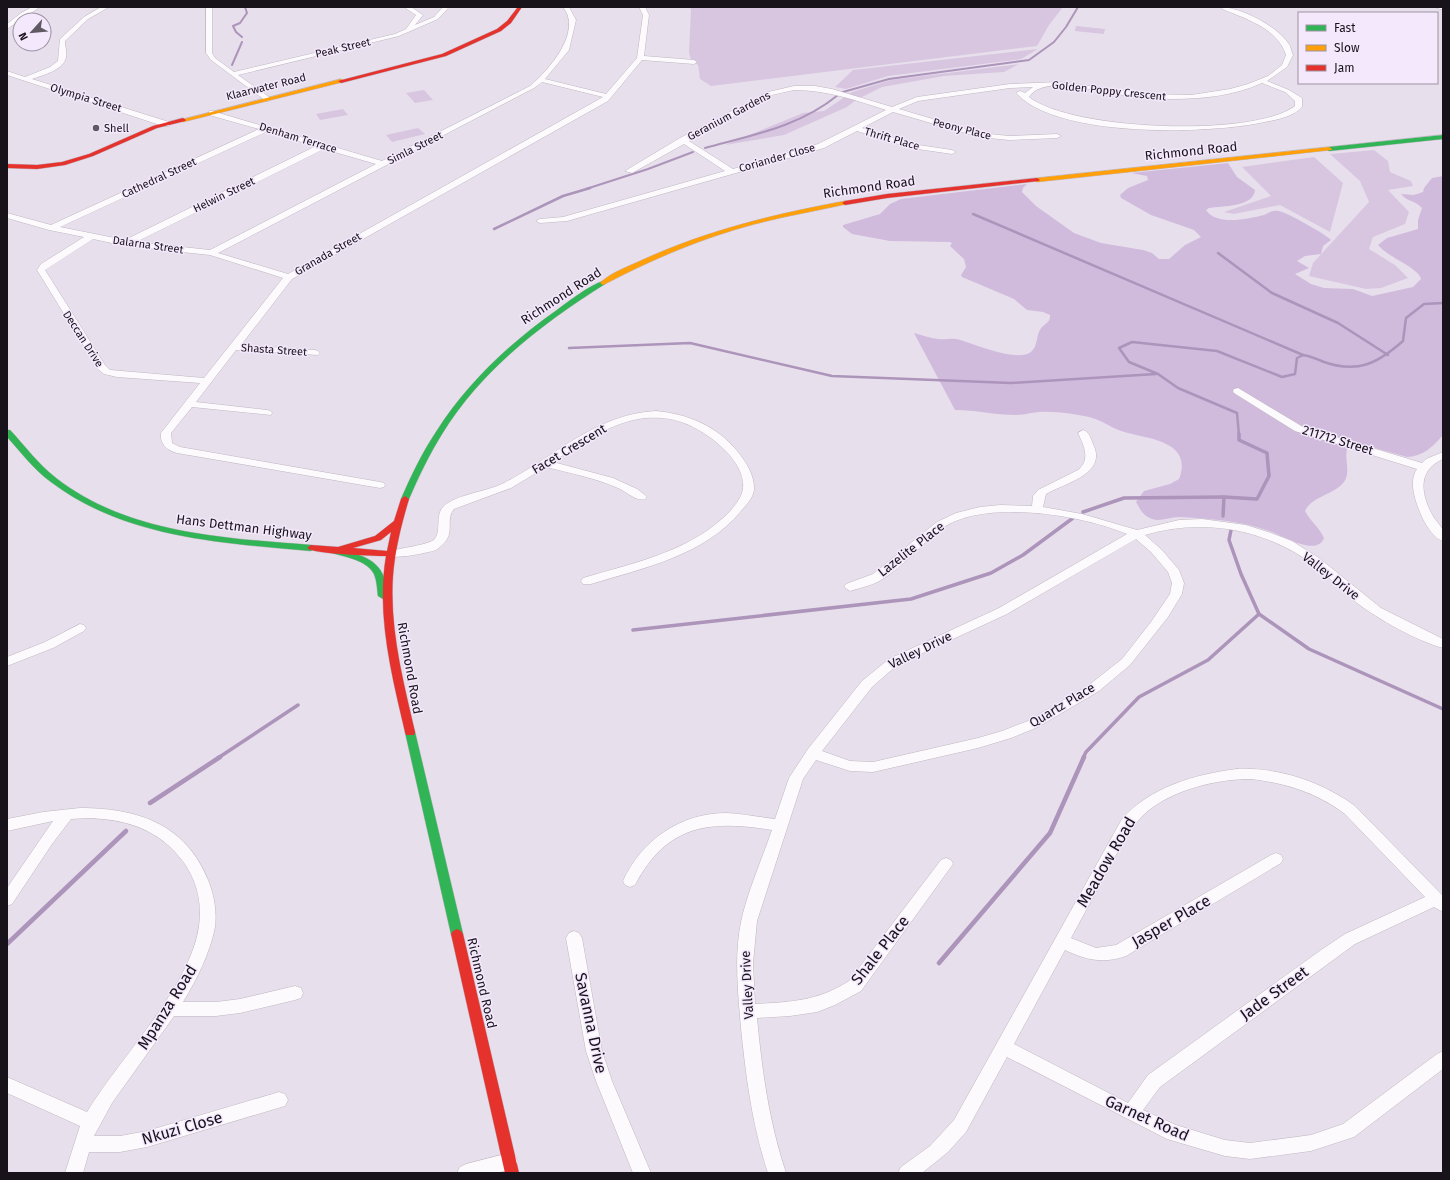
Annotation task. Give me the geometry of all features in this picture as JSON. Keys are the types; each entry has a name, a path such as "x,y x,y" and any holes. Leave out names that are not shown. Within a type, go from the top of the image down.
{"main road":[{"name":"Klaarwater Road","path":"7,166 37,167 72,162 166,124 450,52 498,30 509,22 520,7"},
{"name":"Richmond Road","path":"510,1168 493,1087 390,645 387,610 390,554 402,507 421,463 440,428 462,397 502,355 539,323 592,288 643,262 684,245 768,218 819,207 887,196 1443,137"},
{"name":"Hans Dettman Highway","path":"7,432 53,480 80,498 121,517 162,531 209,538 335,551 390,554"},
{"path":"335,551 364,544 378,538 397,523"},
{"path":"335,551 361,560 377,572 387,610"}],"street":[{"path":"7,27 23,14 37,7"},
{"path":"25,79 48,70 61,62 63,58 62,40 86,18 106,7"},
{"path":"209,7 209,53 213,59 266,99"},
{"path":"407,7 420,15 407,31"},
{"name":"Peak Street","path":"233,74 384,39 436,18 446,7"},
{"name":"Simla Street","path":"211,253 532,87 541,80 566,50 573,20 570,11 566,7"},
{"path":"642,7 646,15 640,58 694,62"},
{"name":"Golden Poppy Crescent","path":"1223,7 1249,17 1268,27 1280,36 1287,45 1288,58 1284,66 1276,73 1262,81 1218,95 1177,98 1051,84 1031,91 1026,97 1036,106 1070,116 1130,126 1183,129 1218,128 1253,123 1286,114 1298,107 1299,100 1293,94 1262,81"},
{"path":"1439,7 1443,8"},
{"name":"Granada Street","path":"380,486 177,450 168,446 165,440 166,433 289,277 607,96 640,58"},
{"name":"Olympia Street","path":"7,73 166,124"},
{"path":"541,80 607,96"},
{"name":"Coriander Close","path":"540,221 564,219 825,144 917,99 1010,86 1051,84"},
{"path":"1010,86 1026,97"},
{"name":"Geranium Gardens","path":"629,171 764,96 786,89 804,88 825,90 892,110"},
{"name":"Peony Place","path":"892,110 979,135 1004,138 1057,136"},
{"name":"Denham Terrace","path":"212,112 384,164"},
{"name":"Thrift Place","path":"856,128 911,146 952,152"},
{"name":"Cathedral Street","path":"52,228 266,129"},
{"name":"Geranium Gardens","path":"683,140 731,171"},
{"name":"Helwin Street","path":"126,243 323,146"},
{"name":"Dalarna Street","path":"7,215 52,228 126,243 211,253 289,277"},
{"name":"Deccan Drive","path":"90,236 44,266 41,270 101,367 107,372 117,374 207,381"},
{"name":"Shasta Street","path":"234,347 315,353"},
{"name":"211712 Street","path":"1238,391 1299,430 1423,467"},
{"path":"189,404 267,413"},
{"name":"Facet Crescent","path":"390,554 424,549 439,543 443,538 443,518 445,511 450,507 508,486 566,447 613,422 647,415 669,415 691,421 711,432 733,452 746,474 748,493 733,515 720,528 700,541 669,555 587,581"},
{"path":"1037,510 1039,496 1042,492 1081,474 1091,465 1092,456 1090,446 1083,433"},
{"path":"1443,455 1428,462 1423,467 1419,475 1418,485 1419,496 1428,519 1443,537"},
{"path":"544,463 629,488 641,497"},
{"name":"Lazelite Place","path":"850,587 877,577 949,519 991,509 1004,508 1037,510 1077,516 1136,534"},
{"name":"Valley Drive","path":"777,1173 767,1144 757,1100 744,965 745,943 749,921 796,778 813,753 867,684 882,669 893,662 1003,611 1136,534 1168,524 1205,523 1237,527 1269,536 1308,556 1369,606 1443,644"},
{"name":"Quartz Place","path":"813,753 842,764 856,767 881,766 1032,725 1080,696 1118,670 1126,662 1176,594 1178,587 1176,576 1170,565 1158,552 1136,534"},
{"path":"7,662 49,645 80,628"},
{"name":"Meadow Road","path":"907,1173 933,1156 956,1131 1004,1047 1120,834 1129,819 1140,807 1156,797 1208,779 1251,774 1288,779 1323,794 1344,806 1439,902"},
{"name":"Mpanza Road","path":"7,825 67,814 108,813 153,826 179,845 197,869 207,898 207,921 200,953 188,979 169,1010 91,1122 74,1173"},
{"path":"7,900 47,840 67,814"},
{"path":"630,881 635,869 644,856 671,835 692,825 719,818 781,826"},
{"name":"Jasper Place","path":"1061,941 1094,955 1105,955 1120,951 1276,859"},
{"name":"Shale Place","path":"748,1011 808,1008 829,1002 855,986 946,864"},
{"name":"Jade Street","path":"1131,1113 1154,1081 1326,955 1350,939 1439,902"},
{"name":"Savanna Drive","path":"574,938 594,1051 604,1082 642,1173"},
{"path":"169,1010 216,1009 240,1006 295,993"},
{"name":"Garnet Road","path":"1004,1047 1131,1113 1173,1133 1225,1148 1250,1151 1311,1143 1348,1131 1443,1059"},
{"path":"7,1085 91,1122"},
{"name":"Nkuzi Close","path":"83,1144 120,1144 147,1139 279,1100"},
{"path":"466,1173 510,1168"}],"shaded area":[{"path":"688,7 1063,7 1049,25 1037,46 711,86 700,79 698,65 691,60 689,52 691,9"},
{"path":"1076,26 1105,29 1104,34 1075,31"},
{"path":"1038,49 1021,59 888,76 846,89 835,87 853,70"},
{"path":"1019,64 1004,72 944,76 882,87 856,100 847,107 784,135 725,145 803,113 824,111 852,92 891,80"},
{"path":"424,90 433,100 415,103 406,93"},
{"path":"343,109 348,115 320,120 316,114"},
{"path":"418,128 425,134 392,142 386,135"},
{"path":"1374,150 1388,161 1390,172 1411,181 1413,186 1388,190 1409,212 1405,224 1373,237 1369,249 1395,265 1408,278 1381,288 1366,289 1309,276 1313,263 1369,202 1360,181 1330,154"},
{"path":"1314,157 1343,183 1330,232 1280,205 1234,214 1224,212 1271,196 1242,167"},
{"path":"1228,163 1237,177 1255,190 1253,196 1243,203 1209,208 1206,210 1211,215 1225,220 1233,220 1257,217 1272,211 1276,211 1282,212 1297,219 1322,233 1331,240 1323,246 1321,254 1305,256 1297,261 1309,268 1295,274 1311,284 1324,288 1353,289 1372,296 1413,287 1421,279 1414,270 1388,254 1378,245 1387,238 1418,229 1418,220 1422,208 1401,194 1414,195 1423,192 1424,188 1432,178 1443,176 1443,435 1436,443 1423,453 1412,457 1407,457 1364,445 1349,445 1346,454 1347,473 1344,482 1335,490 1313,502 1305,511 1324,538 1320,543 1314,546 1300,544 1269,531 1240,523 1179,517 1155,520 1146,516 1136,502 1144,491 1170,484 1179,479 1182,467 1180,457 1175,450 1158,441 1123,432 1094,418 1074,414 1060,412 1038,412 1008,415 955,410 914,333 938,339 957,339 1005,354 1024,355 1033,350 1039,332 1048,322 1050,315 1043,312 1027,310 1014,299 962,277 961,275 966,267 964,259 950,246 952,243 950,242 890,241 852,234 843,227 843,225 880,214 890,204 901,199 1027,184 1023,188 1022,192 1036,206 1074,233 1101,243 1143,250 1152,253 1159,259 1169,259 1185,245 1201,237 1194,230 1151,215 1121,198 1120,195 1128,188 1148,180 1147,176 1131,173"}],"waterway":[{"path":"242,37 236,32 233,26 240,23 247,13 245,7"},
{"path":"843,92 889,79 1029,60 1054,42 1066,27 1078,7"},
{"path":"232,65 242,42"},
{"path":"705,148 774,129 807,115 838,95"},
{"path":"586,189 648,169 693,152"},
{"path":"494,229 563,196 590,188"},
{"path":"973,214 1303,355"},
{"path":"1218,253 1272,293 1338,323 1386,354"},
{"path":"1386,354 1403,341 1406,318 1424,304 1443,303"},
{"path":"1239,435 1237,413 1178,388 1158,374 1129,362 1119,348 1132,342 1217,351 1282,377 1295,374 1297,358 1303,355"},
{"path":"569,348 690,343 832,376 1011,383 1156,374"},
{"path":"1303,355 1324,362 1347,367 1367,364 1386,354"},
{"path":"1224,497 1257,499 1269,476 1267,453 1239,440 1239,435"},
{"path":"1083,512 1124,498 1224,497"},
{"path":"1223,516 1224,497"},
{"path":"633,630 911,599 991,573 1023,555 1073,518"},
{"path":"1231,530 1229,540 1241,574 1259,614"},
{"path":"1083,758 1086,752 1139,697 1208,660 1259,614"},
{"path":"1259,614 1309,649 1443,709"},
{"path":"218,758 298,705"},
{"path":"150,803 220,757"},
{"path":"939,963 1050,833 1084,757"},
{"path":"7,944 126,831"}],"traffic: fast":[{"path":"1329,149 1443,137"},
{"path":"405,499 420,464 439,432 461,402 485,374 512,348 541,324 603,283"},
{"path":"7,432 35,463 53,480 80,499 110,513 142,524 210,538 311,548"},
{"path":"335,551 360,558 371,565 375,569 380,579 383,596"},
{"path":"410,732 457,934"}],"traffic: slow":[{"path":"183,120 341,81"},
{"path":"1037,180 1329,149"},
{"path":"603,283 660,254 720,232 782,215 845,203"}],"traffic: jam":[{"path":"341,81 444,55 499,30 509,22 520,7"},
{"path":"7,166 37,167 63,164 91,155 155,127 183,120"},
{"path":"845,203 887,196 1037,180"},
{"path":"405,499 396,530 390,559 388,588 392,644 410,732"},
{"path":"335,551 378,538 397,523"},
{"path":"311,548 390,554"},
{"path":"457,934 512,1173"}],"place":[{"name":"Shell","path":"96,128"}]}
